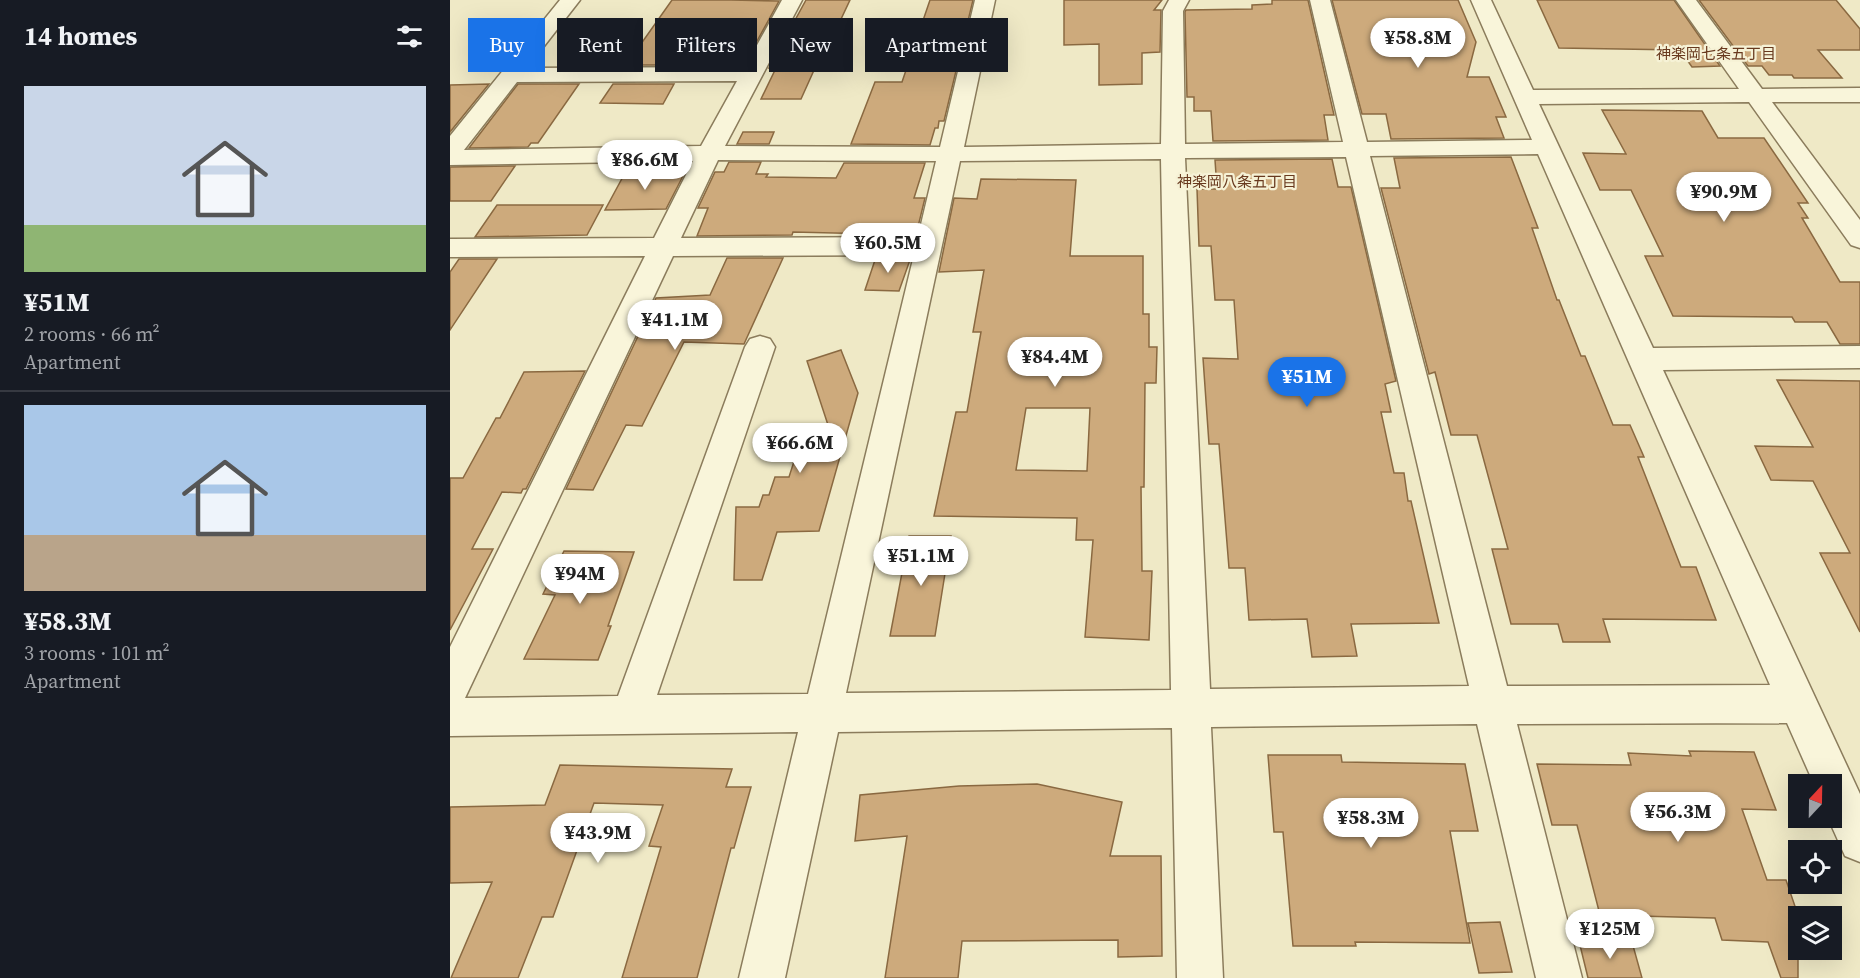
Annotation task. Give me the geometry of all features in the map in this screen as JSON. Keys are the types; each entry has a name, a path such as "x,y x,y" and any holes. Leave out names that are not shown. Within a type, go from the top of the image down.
{"street":[{"path":"450,152 570,0"},
{"path":"450,687 709,153 792,0"},
{"path":"762,978 985,0"},
{"path":"1179,0 1173,11 1173,151 1200,978"},
{"path":"1320,0 1559,978"},
{"path":"1481,0 1545,147 1860,841"},
{"path":"1686,0 1860,240"},
{"path":"511,75 752,74"},
{"path":"1525,97 1860,95"},
{"path":"450,158 709,153 949,154 1545,147"},
{"path":"450,248 928,246"},
{"path":"631,716 760,347"},
{"path":"1641,359 1860,357"},
{"path":"450,717 1491,705 1798,704"}],"building":[{"path":"672,0 779,1 757,41 757,18 659,18"},
{"path":"806,0 850,0 842,18 796,18"},
{"path":"930,0 973,0 969,18 924,18"},
{"path":"1064,0 1162,0 1154,10 1161,10 1160,52 1142,53 1142,84 1099,85 1099,44 1064,45"},
{"path":"1272,0 1308,0 1334,115 1324,115 1328,140 1213,141 1211,111 1194,111 1194,97 1187,97 1185,12 1186,10 1252,9 1252,5 1272,4"},
{"path":"1332,0 1458,0 1476,42 1467,77 1489,77 1506,117 1496,117 1504,138 1391,139 1386,114 1362,114"},
{"path":"1537,0 1674,0 1720,66 1692,67 1680,50 1559,48"},
{"path":"1699,0 1836,0 1860,29 1860,50 1818,50 1842,78 1794,78 1792,75 1769,75 1762,66 1748,66"},
{"path":"655,24 655,65 643,65 643,41"},
{"path":"774,72 813,72 801,99 761,99"},
{"path":"905,72 956,72 944,121 939,121 930,145 851,144 875,82 902,82"},
{"path":"489,84 450,132 450,85"},
{"path":"518,84 579,84 538,143 531,143 528,147 469,148"},
{"path":"613,84 674,84 663,104 600,103"},
{"path":"1602,110 1702,111 1718,138 1764,138 1808,203 1798,203 1808,218 1802,218 1840,282 1860,282 1860,344 1840,344 1827,322 1795,322 1792,317 1673,316 1645,256 1663,256 1631,190 1600,190 1583,153 1626,154"},
{"path":"743,132 774,132 769,144 737,144"},
{"path":"1511,157 1538,228 1532,228 1557,300 1559,300 1581,356 1585,356 1613,425 1630,425 1644,457 1638,457 1681,567 1696,567 1716,620 1603,619 1610,642 1563,642 1558,624 1511,624 1492,549 1508,549 1477,435 1451,435 1435,372 1429,374 1381,188 1400,188 1394,158"},
{"path":"1332,159 1338,187 1351,187 1396,381 1385,384 1391,412 1381,412 1394,473 1404,473 1408,501 1411,501 1439,623 1351,624 1357,656 1312,657 1307,619 1249,620 1245,568 1229,568 1219,444 1209,444 1203,358 1238,359 1234,300 1215,300 1211,246 1199,246 1197,189 1217,189 1215,160"},
{"path":"729,162 761,162 756,174 768,174 766,177 836,178 844,163 925,163 914,198 925,198 916,235 793,232 792,235 697,236 708,208 698,208 715,172 724,172"},
{"path":"515,166 491,201 450,201 450,167"},
{"path":"685,172 666,209 605,210 625,173"},
{"path":"981,179 1076,180 1070,256 1143,256 1143,314 1149,314 1149,347 1157,347 1156,383 1145,383 1144,487 1141,487 1142,571 1152,571 1149,640 1085,637 1093,540 1076,540 1077,518 934,516 956,412 967,412 981,332 973,332 984,270 939,272 954,198 977,199","holes":["1026,408 1090,408 1087,471 1016,470"]},
{"path":"497,205 603,205 587,235 475,237"},
{"path":"876,257 911,257 899,291 865,290"},
{"path":"727,258 783,258 744,344 684,342 642,426 626,425 593,490 566,489 656,298 710,295"},
{"path":"459,259 497,259 450,330 450,272"},
{"path":"841,350 858,393 819,531 777,532 762,580 734,580 736,507 759,507 763,495 769,495 775,477 789,477 805,427 829,428 807,361"},
{"path":"585,371 526,489 523,489 521,493 502,492 472,549 493,549 450,630 450,478 463,478 496,418 500,418 524,372"},
{"path":"1777,380 1860,381 1860,632 1820,553 1850,553 1813,481 1771,480 1755,446 1813,447"},
{"path":"909,536 951,536 935,636 890,636"},
{"path":"564,551 634,552 608,626 611,626 598,660 524,659 555,595 543,594"},
{"path":"1689,751 1754,752 1776,810 1742,809 1767,880 1786,880 1788,894 1791,894 1795,906 1788,906 1788,960 1798,960 1798,978 1781,978 1768,942 1722,940 1715,918 1600,915 1577,825 1552,825 1537,764 1631,765 1628,753 1691,756"},
{"path":"1268,755 1341,755 1342,762 1465,764 1478,831 1450,831 1470,943 1355,942 1356,946 1293,946 1283,832 1274,832"},
{"path":"560,765 732,769 726,787 751,787 734,848 731,848 697,978 622,978 661,847 649,846 663,805 594,803 553,917 542,917 518,978 451,978 492,882 450,883 450,807 545,805"},
{"path":"1037,784 1122,802 1110,856 1161,856 1162,956 1118,957 1118,940 962,941 958,978 885,978 907,836 855,841 860,795 959,786"},
{"path":"1500,922 1512,972 1479,973 1468,923"},
{"path":"1579,941 1632,942 1642,978 1588,978"}],"district":[{"name":"神楽岡七条五丁目","path":"1716,53"},
{"name":"神楽岡八条五丁目","path":"1237,181"}]}
